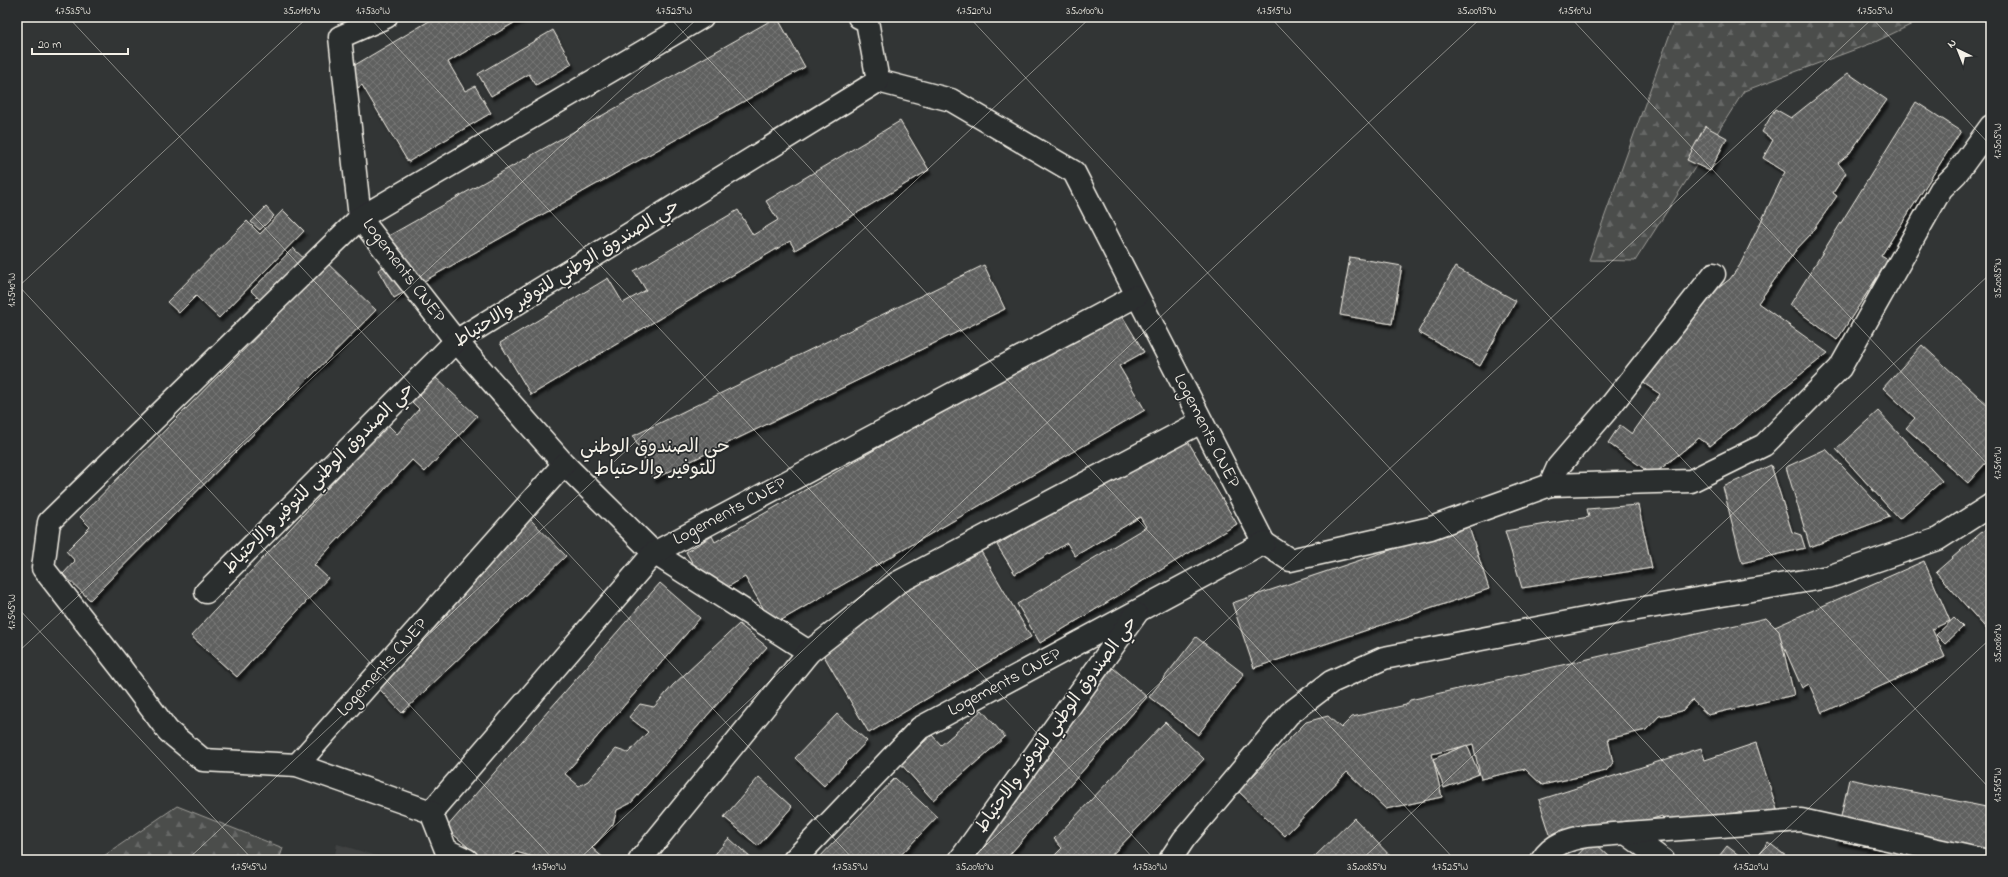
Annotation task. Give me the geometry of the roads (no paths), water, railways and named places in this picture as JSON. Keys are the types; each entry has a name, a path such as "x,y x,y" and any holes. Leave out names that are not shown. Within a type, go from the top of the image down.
{"street":[{"name":"Logements CNEP","path":"386,17 340,37 360,218 456,340 564,464 654,553"},
{"path":"860,17 867,21 878,81 951,100 1074,172 1136,296"},
{"path":"467,860 446,850 431,812 297,765 203,760 168,731 43,568 49,522 360,218 699,18"},
{"name":"حي الصندوق الوطني للتوفير والاحتياط","path":"206,592 456,340 878,81"},
{"path":"1264,543 1290,560 1431,528 1550,485 1691,481 1764,446 1840,368 1941,189 1956,174 1991,126"},
{"path":"1550,485 1558,467 1612,404 1714,274"},
{"name":"Logements CNEP","path":"431,812 654,553 1136,296 1264,543 920,728 794,860"},
{"path":"640,860 809,652 897,584 1201,422"},
{"name":"Logements CNEP","path":"297,765 564,464"},
{"path":"1170,860 1184,839 1289,714 1331,682 1384,658 1620,612 1828,577 1938,539 1991,505"},
{"path":"654,553 809,652"},
{"name":"حي الصندوق الوطني للتوفير والاحتياط","path":"960,860 1140,610"},
{"path":"1542,860 1545,855 1566,839 1801,820 1983,860"},
{"path":"1626,833 1663,860"}],"district":[{"name":"حي الصندوق الوطني للتوفير والاحتياط","path":"655,458"}]}
